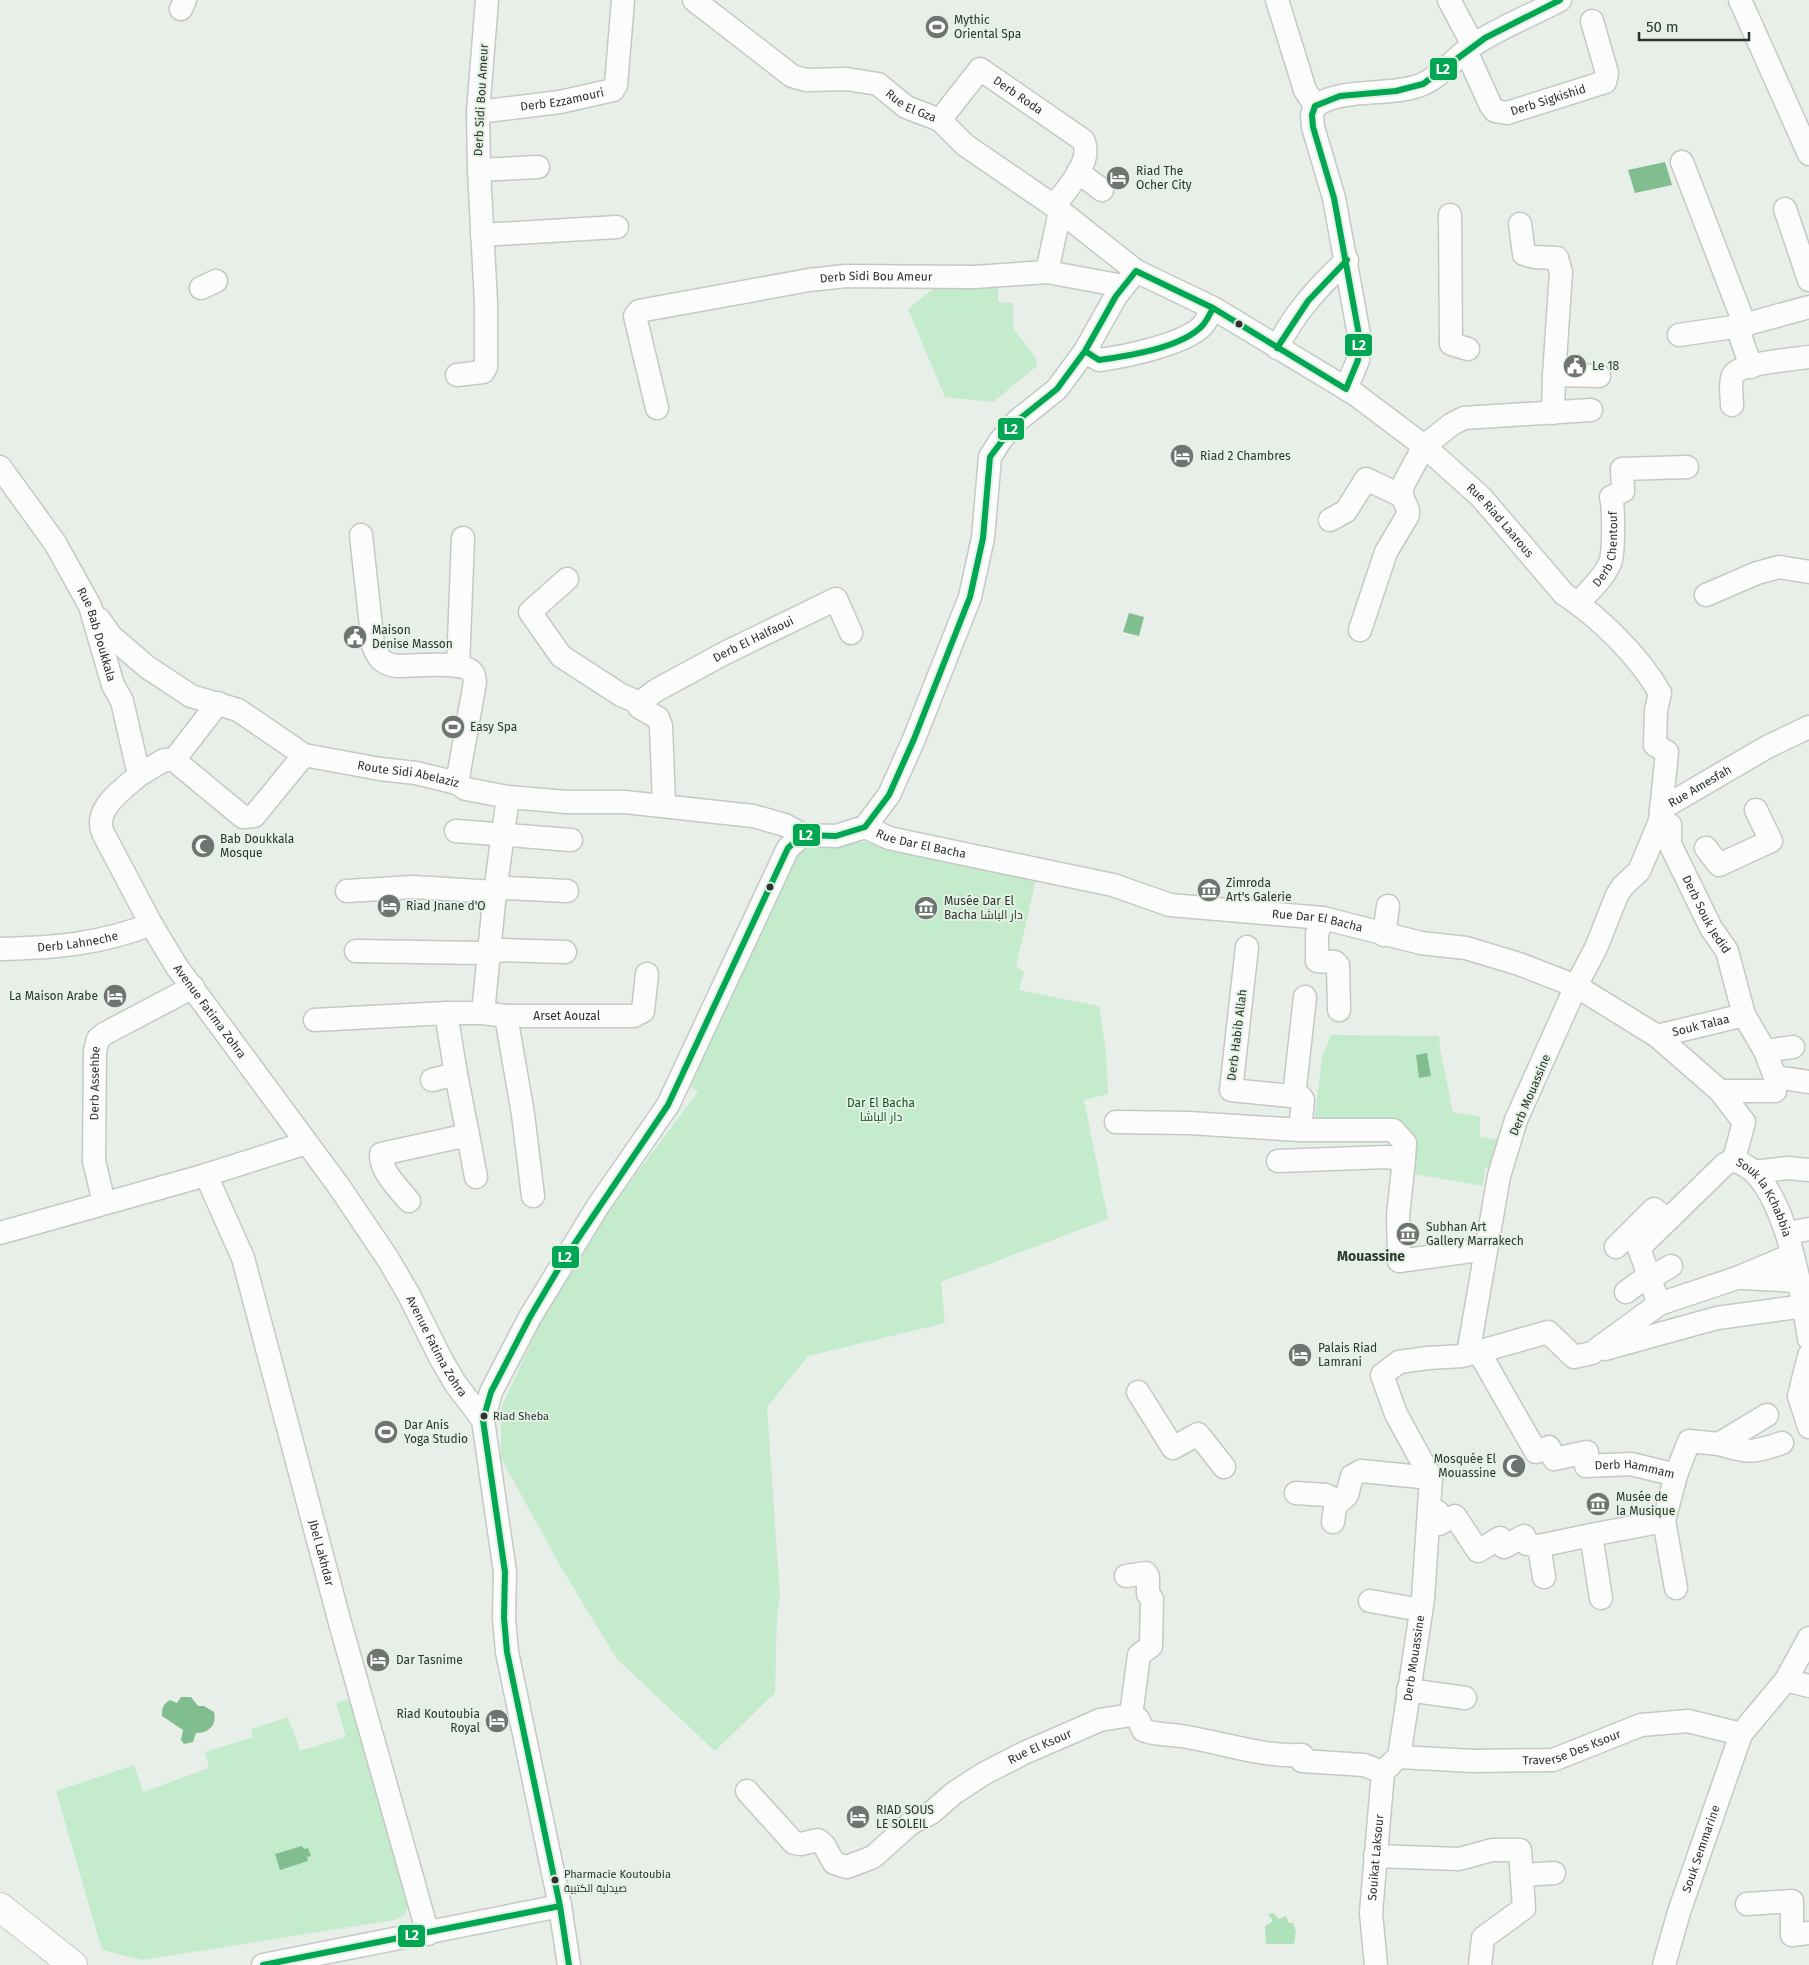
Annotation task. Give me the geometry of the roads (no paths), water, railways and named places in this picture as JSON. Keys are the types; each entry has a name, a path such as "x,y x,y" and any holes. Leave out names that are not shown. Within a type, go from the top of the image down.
{"main road":[{"path":"0,1907 74,1965"},
{"path":"0,1920 51,1965"}],"street":[{"name":"Derb Sidi Bou Ameur","path":"487,0 478,112 479,170 538,167"},
{"name":"Derb Ezzamouri","path":"478,112 560,102 613,90 616,85 623,0"},
{"name":"Rue El Gza","path":"694,0 792,76 806,80 846,79 878,84 906,107 940,120 965,145 1057,209 1130,279"},
{"path":"1277,0 1305,90 1315,106"},
{"path":"1449,0 1470,48"},
{"path":"1740,0 1809,154"},
{"path":"1346,389 1358,360 1360,346 1347,260 1334,198 1312,127 1312,115 1315,106 1335,97 1405,89 1422,84 1430,80 1470,48 1555,1"},
{"name":"Derb Sigkishid","path":"1470,48 1491,106 1495,111 1506,113 1605,82 1606,73 1592,21"},
{"name":"Derb Roda","path":"940,120 980,69 1083,140 1086,153 1078,172 1057,209"},
{"path":"1682,162 1742,325 1739,332 1751,367"},
{"path":"457,375 479,373 485,370 486,303 479,170"},
{"path":"1078,172 1102,190"},
{"path":"1047,272 1057,209"},
{"path":"1785,209 1809,280"},
{"path":"1450,215 1451,344 1468,349"},
{"path":"1520,224 1524,254 1534,257 1557,258 1560,266 1553,413"},
{"path":"482,234 617,226"},
{"path":"1278,348 1289,325 1310,297 1347,260"},
{"name":"Derb Sidi Bou Ameur","path":"657,408 635,316 638,311 834,277 974,277 1047,272 1130,279"},
{"path":"865,827 889,794 962,623 975,580 983,538 990,457 1000,441 1017,422 1058,389 1085,351 1130,279"},
{"name":"Rue Riad Laarous","path":"1130,279 1213,308 1258,333 1278,348 1346,389 1424,446 1480,497 1564,594 1578,603 1632,655 1660,692 1656,710 1655,745 1667,752 1661,815"},
{"path":"1680,335 1742,325 1809,307"},
{"path":"1085,351 1099,360 1141,353 1180,339 1202,326 1213,308"},
{"path":"1732,405 1734,374 1767,361 1809,357"},
{"path":"1554,375 1599,376"},
{"path":"1360,630 1386,552 1408,515 1408,510 1402,496 1402,487 1424,446 1452,424 1464,418 1591,410"},
{"name":"Rue Bab Doukkala","path":"0,467 55,543 90,606 113,685 122,701 139,775"},
{"name":"Derb Chentouf","path":"1578,603 1598,582 1610,562 1614,506 1611,496 1623,491 1622,469 1687,467"},
{"path":"1330,520 1346,511 1366,479 1402,496"},
{"path":"361,535 373,646 380,660 397,666 458,666 473,672 475,682 456,783"},
{"path":"458,666 463,538"},
{"path":"1706,595 1757,573 1779,567 1809,572"},
{"path":"567,579 530,612 561,656 621,695 640,703 639,707 658,718 661,726 664,805"},
{"name":"Derb El Halfaoui","path":"640,703 655,691 725,653 836,599 851,633"},
{"name":"Route Sidi Abelaziz","path":"90,606 111,636 147,666 191,696 238,710 304,755 380,769 416,773 456,783 466,789 508,797 568,802 625,802 664,805 753,816 785,825 803,835"},
{"path":"174,760 218,703"},
{"name":"Rue Amesfah","path":"1576,986 1596,948 1617,895 1639,870 1661,815 1775,742 1809,727"},
{"path":"139,775 167,759 174,760 246,818 254,816 304,755"},
{"name":"Avenue Fatima Zohra","path":"139,775 104,808 100,819 101,827 151,924 177,967 338,1185 388,1259 409,1296 440,1359 455,1384 483,1420 505,1572 504,1618 507,1652 560,1906 569,1965"},
{"path":"483,1013 495,892 508,797"},
{"path":"1706,848 1719,865 1771,842 1756,810"},
{"name":"Derb Souk Jedid","path":"1661,815 1670,825 1670,844 1707,921 1727,951 1744,1015"},
{"name":"Rue Dar El Bacha","path":"803,835 836,836 865,827 897,840 1113,885 1170,905 1323,918 1421,943 1466,948 1519,964 1576,986 1658,1036"},
{"path":"456,831 571,840"},
{"path":"483,1420 490,1392 530,1317 598,1206 668,1105 778,866 792,844 803,835"},
{"path":"347,891 413,887 495,892 506,888 566,891"},
{"path":"1384,935 1388,906"},
{"path":"1323,918 1317,934 1317,961 1335,962 1338,965 1339,1010"},
{"name":"Derb Lahneche","path":"0,949 71,946 126,934 151,924"},
{"name":"Derb Habib Allah","path":"1247,947 1231,1090 1294,1096"},
{"path":"356,951 489,953 503,950 565,952"},
{"name":"Arset Aouzal","path":"315,1020 446,1013 483,1013 506,1016 634,1016 643,1011 647,974"},
{"name":"Derb Mouassine","path":"1474,1353 1486,1249 1499,1176 1516,1120 1576,986"},
{"name":"Derb Assehbe","path":"104,1203 94,1161 95,1051 98,1039 104,1034 193,988"},
{"path":"1300,1130 1303,1100 1301,1097 1294,1096 1305,997"},
{"path":"446,1013 476,1177"},
{"path":"1720,1091 1775,1091 1775,1076 1765,1051 1744,1015"},
{"name":"Souk Talaa","path":"1658,1036 1744,1015"},
{"path":"506,1016 523,1114 533,1196"},
{"name":"Souk la Kchabbia","path":"1658,1036 1720,1091 1744,1122 1734,1159 1754,1172 1773,1201 1787,1233 1803,1292 1809,1339"},
{"path":"1765,1051 1793,1048"},
{"path":"432,1080 456,1074"},
{"path":"1775,1076 1809,1082"},
{"path":"1116,1122 1189,1122 1300,1130 1394,1130 1405,1143 1398,1216 1399,1261 1486,1249"},
{"path":"409,1201 393,1183 381,1160 381,1154 468,1135"},
{"path":"0,1233 206,1175 306,1143"},
{"path":"1278,1161 1386,1157 1404,1159"},
{"path":"1659,1304 1639,1248 1724,1165 1734,1159"},
{"path":"1754,1172 1788,1168 1809,1170"},
{"name":"Jbel Lakhdar","path":"206,1175 243,1258 340,1623 428,1934"},
{"path":"1616,1247 1654,1209 1667,1220"},
{"path":"1787,1233 1809,1229"},
{"path":"1592,1353 1659,1304 1737,1278 1792,1255"},
{"path":"1626,1292 1671,1266"},
{"path":"1737,1278 1803,1292"},
{"path":"1431,1478 1396,1414 1382,1375 1399,1362 1474,1353 1548,1332 1574,1357 1717,1318 1803,1292"},
{"name":"Derb Hammam","path":"1474,1353 1536,1452 1549,1447 1554,1459 1587,1452 1586,1466 1631,1464 1676,1475 1664,1521"},
{"path":"1808,1361 1799,1396 1809,1427"},
{"path":"1138,1392 1173,1448 1198,1434 1224,1467"},
{"path":"1719,1444 1767,1415"},
{"path":"1676,1475 1689,1442 1719,1444 1744,1451 1759,1451 1782,1443"},
{"path":"1296,1493 1326,1496 1334,1511 1346,1497 1352,1476 1358,1471 1431,1478"},
{"name":"Derb Mouassine","path":"1399,1757 1421,1610 1431,1478"},
{"path":"1429,1513 1438,1512 1439,1524 1455,1516 1478,1551 1500,1538 1504,1548 1524,1536 1527,1544 1539,1546 1664,1521 1676,1588"},
{"path":"1591,1535 1600,1598"},
{"path":"1539,1546 1544,1577"},
{"path":"1126,1576 1146,1573 1148,1577 1148,1594 1152,1599 1151,1646 1139,1655 1132,1715 1138,1719 1143,1730 1269,1754 1302,1755 1302,1761 1364,1765 1383,1772 1399,1757"},
{"path":"1370,1601 1421,1610"},
{"name":"Souk Semmarine","path":"1664,1965 1679,1912 1727,1766 1741,1734 1786,1680 1809,1638"},
{"path":"1786,1680 1809,1686"},
{"path":"1408,1690 1465,1698"},
{"name":"Rue El Ksour","path":"746,1791 794,1843 801,1844 818,1840 824,1845 834,1863 847,1867 873,1857 911,1823 931,1813 954,1793 985,1773 1048,1741 1100,1720 1132,1715"},
{"name":"Traverse Des Ksour","path":"1399,1757 1474,1761 1552,1760 1641,1726 1688,1721 1741,1734"},
{"name":"Souikat Laksour","path":"1376,1965 1371,1913 1383,1772"},
{"path":"1375,1856 1459,1859 1492,1850 1520,1850 1524,1908 1483,1938 1480,1965"},
{"path":"1523,1875 1554,1873"},
{"path":"1747,1904 1792,1901 1792,1934 1809,1933"},
{"path":"263,1965 428,1934 560,1906"}],"place":[{"name":"Mythic Oriental Spa","path":"937,27"},
{"name":"Riad The Ocher City","path":"1118,178"},
{"name":"Le 18","path":"1575,366"},
{"name":"Riad 2 Chambres","path":"1182,456"},
{"name":"Maison Denise Masson","path":"355,637"},
{"name":"Easy Spa","path":"453,727"},
{"name":"Bab Doukkala Mosque","path":"203,846"},
{"name":"Zimroda Art's Galerie","path":"1209,890"},
{"name":"Riad Jnane d'O","path":"389,906"},
{"name":"Musée Dar El Bacha دار الباشا","path":"926,908"},
{"name":"La Maison Arabe","path":"115,996"},
{"name":"Subhan Art Gallery Marrakech","path":"1408,1234"},
{"name":"Palais Riad Lamrani","path":"1300,1355"},
{"name":"Riad Sheba","path":"484,1416"},
{"name":"Dar Anis Yoga Studio","path":"386,1432"},
{"name":"Mosquée El Mouassine","path":"1514,1466"},
{"name":"Musée de la Musique","path":"1598,1504"},
{"name":"Dar Tasnime","path":"378,1660"},
{"name":"Riad Koutoubia Royal","path":"497,1721"},
{"name":"RIAD SOUS LE SOLEIL","path":"858,1817"},
{"name":"Pharmacie Koutoubia صيدلية الكتبية","path":"555,1880"}],"district":[{"name":"Mouassine","path":"1371,1256"}],"park label":[{"name":"Dar El Bacha دار الباشا","path":"881,1110"}]}
